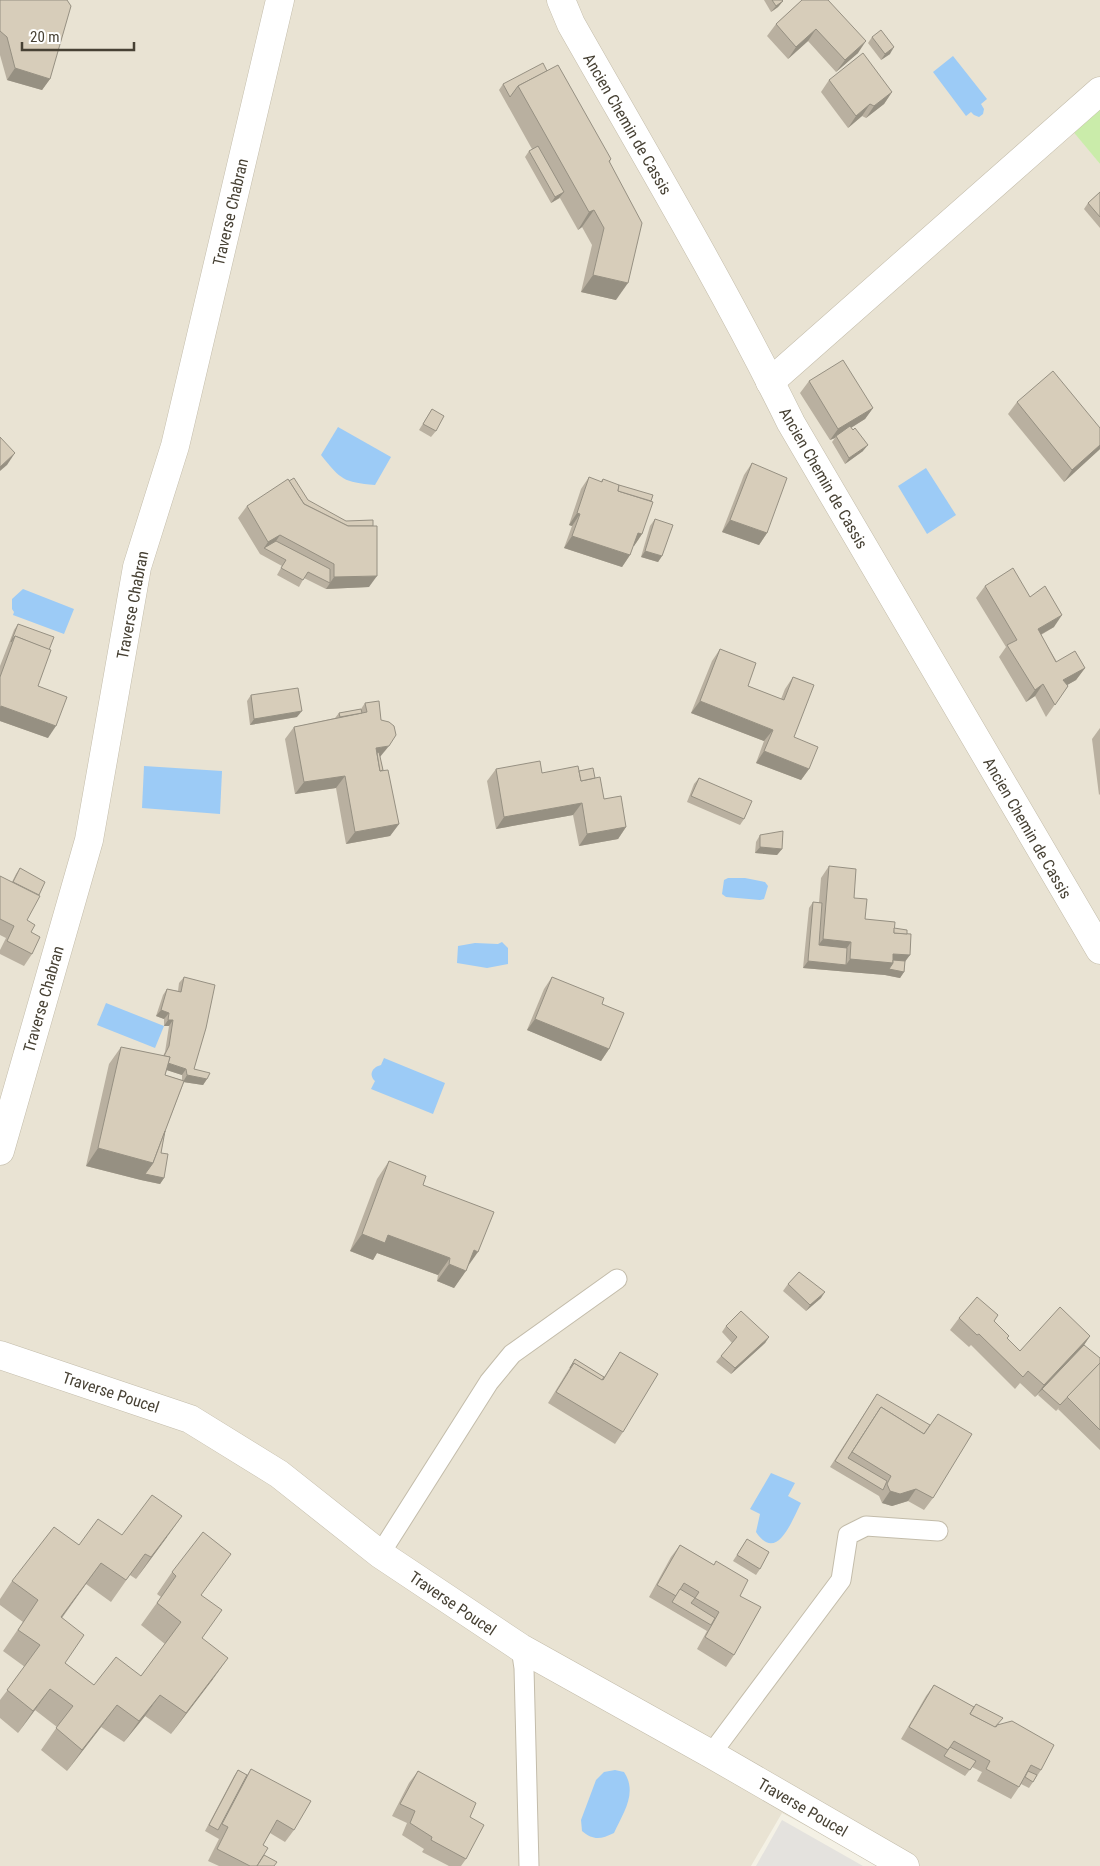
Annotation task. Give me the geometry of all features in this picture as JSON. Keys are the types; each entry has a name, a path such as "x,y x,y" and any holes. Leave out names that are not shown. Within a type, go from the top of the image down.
{"street":[{"name":"Traverse Chabran","path":"0,1151 89,840 137,567 175,446 280,0"},
{"name":"Ancien Chemin de Cassis","path":"561,0 572,24 683,220 790,423 1100,950"},
{"path":"770,382 1100,92"},
{"name":"Traverse Poucel","path":"0,1355 190,1419 279,1474 380,1554 521,1648 711,1754 905,1866"}],"lane":[{"path":"380,1554 489,1382 512,1354 617,1279"},
{"path":"711,1754 841,1580 848,1535 866,1526 938,1531"},
{"path":"521,1648 524,1668 529,1866"}],"shaded area":[{"path":"0,0 1100,0 1100,87 1063,118 1100,164 1100,1866 882,1866 782,1813 751,1866 0,1866"},
{"path":"782,1820 863,1866 756,1866"}],"green space":[{"path":"1100,87 1100,164 1062,118"}],"water":[{"path":"953,56 987,99 981,104 984,109 983,114 979,117 971,112 966,116 933,72"},
{"path":"338,427 391,457 375,485 356,483 338,475 321,455"},
{"path":"926,468 956,515 927,534 898,486"},
{"path":"23,589 74,609 64,634 13,615 12,599"},
{"path":"144,766 222,771 220,814 142,808"},
{"path":"728,878 745,878 765,882 768,886 764,899 726,897 722,894 724,880"},
{"path":"502,942 508,948 508,964 487,968 457,963 458,946 475,943 498,944"},
{"path":"106,1003 164,1026 155,1048 97,1025"},
{"path":"384,1058 445,1083 433,1114 371,1089 375,1081 372,1071 381,1065"},
{"path":"771,1473 795,1483 788,1496 801,1503 783,1536 771,1543 764,1541 756,1532 760,1514 750,1509"},
{"path":"615,1770 624,1772 628,1780 630,1788 628,1803 614,1833 601,1838 594,1838 582,1831 581,1820 596,1780 604,1772"}],"building":[{"path":"0,0 67,0 71,6 50,79 15,68 7,37 0,31"},
{"path":"772,0 782,0 783,1 776,6"},
{"path":"802,0 828,0 866,41 845,60 816,29 796,47 776,24"},
{"path":"881,30 894,47 885,54 872,37"},
{"path":"863,53 892,92 874,106 870,104 856,116 829,80"},
{"path":"543,63 547,71 518,86 510,97 503,84"},
{"path":"558,65 611,159 609,161 642,223 628,283 593,275 604,228 594,210 589,212 518,86"},
{"path":"538,146 564,192 555,197 529,151"},
{"path":"1100,192 1100,217 1088,203"},
{"path":"843,360 873,408 838,429 809,381"},
{"path":"1053,371 1100,428 1100,445 1072,470 1017,402"},
{"path":"432,409 444,416 436,431 423,424"},
{"path":"850,426 853,430 855,428 868,445 849,458 836,436"},
{"path":"0,437 15,453 0,467"},
{"path":"752,463 787,478 767,533 730,520"},
{"path":"589,477 602,482 603,479 619,485 618,491 653,502 642,534 638,533 630,555 572,536 580,514 577,513"},
{"path":"294,478 308,500 346,521 373,520 373,526 348,526 304,504 289,481"},
{"path":"288,479 304,504 348,526 377,526 377,576 334,577 334,564 280,535 268,542 247,506"},
{"path":"619,485 653,495 651,501 618,491"},
{"path":"655,519 673,525 662,556 645,551"},
{"path":"276,541 330,569 330,583 308,572 303,580 281,568 286,560 264,548"},
{"path":"1013,568 1030,597 1045,586 1062,615 1038,629 1056,662 1075,651 1085,668 1063,680 1068,686 1055,705 1043,684 1035,690 1007,645 1017,640 985,586"},
{"path":"18,624 54,637 49,650 15,636 11,642"},
{"path":"15,636 51,650 38,686 67,697 56,726 1,706 0,710 0,677"},
{"path":"720,649 756,663 748,686 784,700 793,677 814,685 794,737 818,747 809,769 764,751 773,730 700,701"},
{"path":"298,688 302,711 254,719 251,695"},
{"path":"379,701 381,720 389,722 394,726 396,735 389,746 376,748 380,771 388,770 399,824 355,832 345,776 304,782 294,727 367,712 365,703"},
{"path":"361,709 362,713 340,717 339,713"},
{"path":"379,752 383,770 380,771 377,753"},
{"path":"540,761 542,773 578,766 581,781 600,777 604,799 621,796 626,827 587,834 582,803 504,817 496,769"},
{"path":"593,768 595,778 581,781 579,771"},
{"path":"699,778 752,801 744,819 691,796"},
{"path":"783,831 782,849 760,847 760,835"},
{"path":"829,866 856,869 854,898 867,899 865,919 895,922 894,933 911,934 910,955 893,954 893,963 850,959 851,942 823,939"},
{"path":"20,868 45,882 39,895 13,882"},
{"path":"0,876 40,896 27,920 35,925 31,932 40,937 32,954 7,941 14,926 0,919"},
{"path":"813,902 822,903 819,945 847,948 846,965 808,961"},
{"path":"894,928 907,930 907,934 894,933"},
{"path":"893,960 905,961 904,972 889,969"},
{"path":"184,977 215,985 206,1028 194,1069 210,1073 207,1079 187,1075 186,1069 168,1063 170,1057 164,1056 169,1046 173,1020 168,1020 169,1013 161,1010 167,989 181,992"},
{"path":"552,977 604,998 602,1004 624,1013 609,1049 535,1019"},
{"path":"121,1047 170,1057 165,1075 184,1081 153,1163 98,1148"},
{"path":"165,1131 161,1153 168,1154 164,1178 145,1174 153,1163"},
{"path":"389,1161 426,1176 423,1185 494,1212 478,1252 474,1250 466,1271 449,1264 450,1258 388,1235 385,1243 362,1234"},
{"path":"799,1272 825,1292 810,1305 788,1284"},
{"path":"977,1297 998,1315 994,1321 1009,1336 1007,1338 1020,1351 1060,1307 1090,1336 1044,1385 1028,1371 1023,1377 979,1334 977,1335 959,1318"},
{"path":"741,1311 769,1337 735,1368 721,1356 737,1337 726,1326"},
{"path":"1084,1345 1100,1358 1100,1363 1060,1405 1042,1389"},
{"path":"620,1352 658,1374 623,1432 556,1392 574,1363 603,1380"},
{"path":"575,1359 604,1377 602,1380 574,1363 570,1368"},
{"path":"1100,1363 1100,1430 1067,1397"},
{"path":"877,1394 930,1425 924,1434 881,1407 848,1458 887,1481 883,1490 835,1461"},
{"path":"881,1407 924,1434 938,1414 972,1434 933,1498 916,1489 900,1494 890,1491 887,1484 891,1476 852,1452"},
{"path":"152,1495 182,1516 151,1557 145,1554 126,1580 101,1563 61,1617 84,1635 65,1663 94,1685 116,1657 141,1676 181,1622 157,1603 176,1576 172,1572 203,1532 231,1554 201,1595 222,1610 202,1638 228,1658 186,1713 160,1695 139,1721 117,1705 82,1750 56,1728 73,1706 50,1689 33,1711 7,1690 40,1645 18,1630 38,1600 12,1581 54,1527 79,1545 98,1519 122,1535"},
{"path":"747,1539 769,1552 760,1569 737,1555"},
{"path":"680,1545 714,1565 716,1561 748,1580 740,1596 761,1607 734,1655 705,1637 719,1612 695,1598 699,1592 684,1583 676,1596 657,1585"},
{"path":"680,1589 695,1598 691,1603 715,1618 711,1625 672,1602"},
{"path":"934,1685 974,1707 970,1714 996,1727 997,1725 1012,1721 1054,1745 1041,1770 1031,1765 1019,1787 986,1769 990,1761 954,1741 948,1750 909,1727"},
{"path":"976,1704 1003,1718 995,1727 970,1714"},
{"path":"950,1747 976,1761 970,1770 944,1756"},
{"path":"251,1769 311,1801 294,1830 277,1820 263,1845 268,1848 257,1866 250,1866 217,1849 228,1827 222,1824"},
{"path":"238,1770 247,1775 218,1830 209,1825"},
{"path":"418,1771 476,1803 470,1817 484,1825 466,1859 431,1840 432,1837 410,1823 415,1811 400,1804"},
{"path":"1028,1771 1037,1775 1033,1782 1025,1777"},
{"path":"264,1855 277,1862 274,1866 257,1866"}]}
